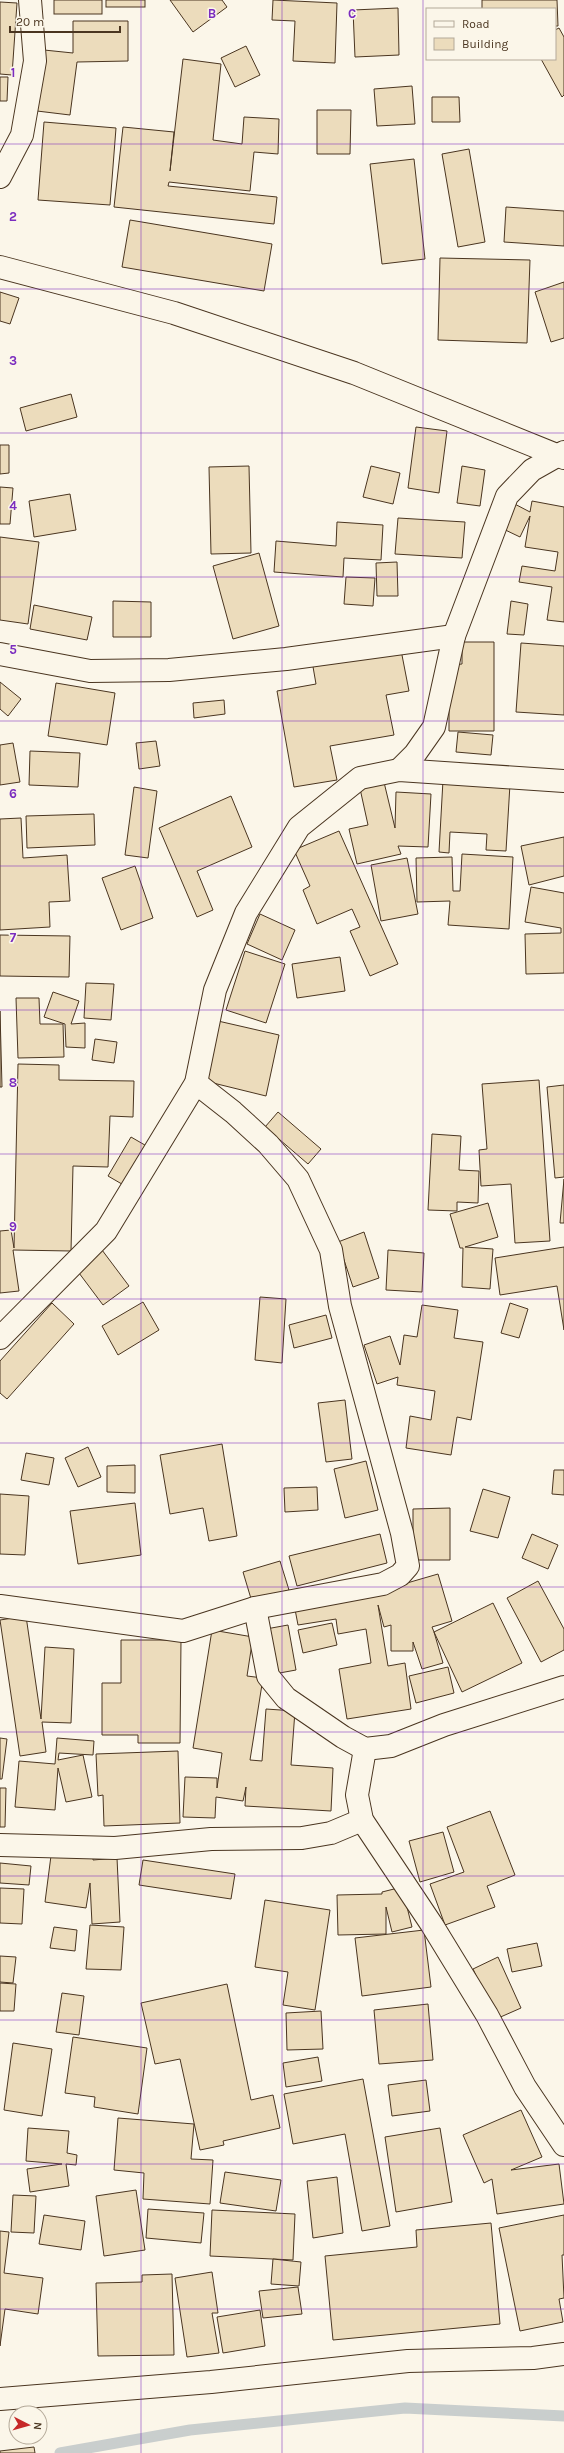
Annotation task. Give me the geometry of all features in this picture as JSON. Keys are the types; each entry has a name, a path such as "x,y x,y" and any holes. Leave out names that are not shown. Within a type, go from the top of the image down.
{"street":[{"path":"0,177 22,135 35,61 30,0"},
{"path":"0,267 174,313 316,360 354,373 563,455"},
{"path":"399,770 415,754 434,727 454,636 508,496 532,470 563,455"},
{"path":"0,654 90,671 169,670 286,659 454,636"},
{"path":"0,1338 106,1231 196,1084 215,990 246,913 299,827 360,778 399,770 564,781"},
{"path":"0,1606 183,1632 255,1608 383,1584 400,1575 408,1566 402,1533 340,1306 331,1250 298,1179 262,1138 233,1112 196,1084"},
{"path":"255,1608 268,1676 286,1698 343,1737 365,1749 391,1746 444,1725 564,1687"},
{"path":"365,1749 357,1795 362,1820 436,1931 487,2015 525,2088 564,2144"},
{"path":"0,1845 115,1848 211,1839 302,1838 332,1833 362,1820"},
{"path":"0,2399 211,2382 408,2361 533,2358 564,2354"}],"building":[{"path":"54,0 102,0 102,14 54,14"},
{"path":"106,0 145,0 145,7 106,7"},
{"path":"170,0 222,0 227,7 193,32"},
{"path":"273,0 337,3 335,63 293,61 295,21 272,20"},
{"path":"482,0 557,0 558,26 556,26 556,8 482,8"},
{"path":"0,2 17,3 12,75 0,74"},
{"path":"398,8 399,55 355,57 353,10"},
{"path":"73,21 128,21 128,61 77,62 70,115 37,111 44,50 73,53"},
{"path":"559,28 564,37 564,95 562,97 542,60 556,60 556,30"},
{"path":"246,46 260,75 235,87 221,58"},
{"path":"183,59 221,64 213,140 242,144 244,117 279,119 278,154 254,152 250,191 169,182 168,186 277,197 274,224 114,207 123,127 174,132 170,171"},
{"path":"0,77 8,77 7,101 0,101"},
{"path":"412,86 415,124 377,126 374,89"},
{"path":"432,97 459,97 460,122 432,122"},
{"path":"317,110 351,110 350,154 317,154"},
{"path":"44,122 116,128 110,205 38,200"},
{"path":"469,149 485,242 458,247 442,154"},
{"path":"414,159 425,259 382,264 370,164"},
{"path":"506,207 564,211 564,246 504,242"},
{"path":"130,220 272,244 264,291 122,267"},
{"path":"440,258 530,260 527,343 438,340"},
{"path":"564,282 564,338 551,342 535,292"},
{"path":"0,292 19,298 10,324 0,321"},
{"path":"71,394 77,417 26,431 20,408"},
{"path":"416,427 447,431 439,493 408,488"},
{"path":"0,445 9,445 9,473 0,474"},
{"path":"249,466 251,553 211,554 209,467"},
{"path":"371,466 400,473 393,504 363,497"},
{"path":"462,466 485,470 480,506 457,503"},
{"path":"0,487 13,488 10,524 0,524"},
{"path":"70,494 76,530 34,537 29,501"},
{"path":"509,501 530,512 532,501 564,507 564,622 547,620 552,587 519,582 522,566 555,571 558,552 525,547 530,516 520,537 497,526"},
{"path":"398,518 465,522 462,558 395,554"},
{"path":"337,522 383,525 381,560 344,558 343,577 274,572 276,541 336,546"},
{"path":"0,537 39,542 28,624 0,620"},
{"path":"259,553 279,626 233,639 213,566"},
{"path":"397,562 398,596 377,596 376,563"},
{"path":"346,577 375,578 373,606 344,604"},
{"path":"113,601 151,602 151,637 113,637"},
{"path":"511,601 528,604 524,635 507,634"},
{"path":"34,605 92,617 87,640 30,629"},
{"path":"462,642 494,642 494,731 449,731 449,665 462,664"},
{"path":"521,643 564,646 564,715 516,712"},
{"path":"401,650 409,691 386,695 394,735 330,746 337,780 294,787 277,691 316,684 312,661"},
{"path":"0,682 21,699 8,716 0,709"},
{"path":"56,683 115,693 107,745 48,736"},
{"path":"224,700 225,714 194,718 193,703"},
{"path":"458,732 493,735 491,755 456,752"},
{"path":"156,741 160,766 139,769 136,743"},
{"path":"13,743 20,782 0,785 0,745"},
{"path":"30,751 80,753 78,787 29,785"},
{"path":"383,778 395,828 396,792 431,794 428,847 398,846 401,854 357,864 349,829 368,825 359,784"},
{"path":"443,780 510,784 506,851 486,850 487,834 450,832 449,853 439,852"},
{"path":"134,787 157,791 148,858 125,855"},
{"path":"231,796 252,847 197,871 213,910 197,917 159,828"},
{"path":"94,814 95,845 27,848 26,816"},
{"path":"21,818 23,858 67,855 70,901 49,902 50,927 0,930 0,819"},
{"path":"339,831 398,964 370,976 350,931 360,927 352,909 317,924 303,890 310,886 294,850"},
{"path":"564,837 564,876 529,885 521,846"},
{"path":"462,854 513,857 509,929 448,925 450,901 417,902 416,858 452,857 453,891 460,891"},
{"path":"407,858 418,914 381,921 371,865"},
{"path":"135,866 153,918 121,930 102,878"},
{"path":"531,887 564,893 564,973 526,974 525,934 561,933 561,928 525,922"},
{"path":"260,914 295,930 282,960 247,944"},
{"path":"0,935 70,936 69,977 0,976"},
{"path":"245,951 285,964 266,1023 226,1010"},
{"path":"340,957 345,991 297,998 292,964"},
{"path":"86,983 114,984 111,1020 84,1018"},
{"path":"53,992 79,1001 71,1024 85,1023 85,1048 66,1047 65,1024 44,1017"},
{"path":"16,998 39,998 40,1024 63,1024 64,1057 18,1058"},
{"path":"0,1011 2,1087 0,1087"},
{"path":"218,1021 279,1035 266,1096 205,1081"},
{"path":"95,1039 117,1042 114,1063 92,1060"},
{"path":"18,1064 59,1065 59,1080 134,1081 133,1117 110,1116 108,1167 73,1166 71,1251 13,1250 19,1291 0,1293 0,1231 11,1230 14,1248"},
{"path":"539,1080 550,1241 515,1243 511,1184 481,1186 479,1150 487,1149 482,1084"},
{"path":"564,1085 564,1177 555,1178 547,1087"},
{"path":"278,1112 321,1149 308,1164 265,1127"},
{"path":"432,1134 461,1136 459,1170 479,1171 478,1203 457,1202 457,1211 428,1210"},
{"path":"131,1137 150,1148 127,1187 108,1176"},
{"path":"564,1179 564,1223 560,1223"},
{"path":"488,1203 498,1237 465,1247 493,1249 490,1289 462,1287 463,1248 460,1248 450,1214"},
{"path":"364,1232 379,1278 353,1287 338,1242"},
{"path":"564,1247 564,1330 557,1286 500,1295 495,1258"},
{"path":"102,1250 129,1286 103,1305 76,1269"},
{"path":"388,1250 424,1253 422,1292 386,1290"},
{"path":"260,1297 286,1299 282,1363 255,1360"},
{"path":"143,1302 159,1330 118,1355 102,1326"},
{"path":"52,1303 74,1324 7,1399 0,1393 0,1361"},
{"path":"510,1303 528,1309 519,1338 501,1333"},
{"path":"422,1305 458,1310 454,1338 483,1342 471,1420 457,1417 451,1455 406,1448 410,1416 431,1420 435,1391 397,1385 398,1377 377,1384 364,1345 390,1336 400,1365 404,1335 417,1337"},
{"path":"326,1315 332,1338 294,1348 289,1325"},
{"path":"345,1400 352,1459 326,1462 318,1403"},
{"path":"222,1444 237,1536 209,1541 203,1508 170,1514 160,1455"},
{"path":"88,1447 101,1477 78,1487 65,1458"},
{"path":"26,1453 54,1458 49,1485 21,1480"},
{"path":"366,1461 378,1510 345,1518 334,1469"},
{"path":"135,1465 135,1493 107,1492 107,1466"},
{"path":"554,1470 564,1470 564,1495 552,1494"},
{"path":"317,1487 318,1510 285,1512 284,1488"},
{"path":"483,1489 510,1497 498,1538 470,1531"},
{"path":"0,1494 29,1496 25,1555 0,1554"},
{"path":"135,1503 141,1555 78,1564 70,1511"},
{"path":"450,1508 450,1560 413,1560 413,1509"},
{"path":"380,1534 387,1563 297,1586 289,1556"},
{"path":"532,1534 558,1545 548,1569 522,1558"},
{"path":"280,1561 289,1590 252,1602 243,1572"},
{"path":"438,1574 452,1621 432,1627 443,1663 422,1669 413,1642 413,1651 391,1651 391,1625 384,1627 378,1605 388,1666 405,1663 411,1709 347,1719 339,1669 371,1663 366,1629 338,1634 336,1619 298,1625 294,1604 376,1592"},
{"path":"538,1581 564,1629 564,1650 541,1662 507,1598"},
{"path":"493,1603 522,1663 462,1692 434,1632"},
{"path":"26,1616 41,1719 45,1647 74,1649 71,1723 42,1722 46,1752 20,1756 0,1620"},
{"path":"332,1623 337,1645 303,1653 298,1630"},
{"path":"288,1625 296,1670 274,1674 266,1629"},
{"path":"212,1630 253,1637 247,1676 263,1678 250,1760 262,1761 266,1709 295,1711 291,1765 333,1768 331,1811 245,1806 246,1787 243,1801 216,1797 215,1818 183,1817 185,1777 217,1778 217,1788 222,1753 193,1748"},
{"path":"121,1640 181,1640 180,1743 138,1743 138,1735 102,1735 102,1683 121,1683"},
{"path":"448,1667 454,1693 416,1703 409,1676"},
{"path":"0,1738 7,1739 2,1779 0,1779"},
{"path":"57,1738 94,1741 93,1755 59,1753 58,1760 83,1755 92,1797 66,1802 58,1768 55,1810 15,1807 19,1761 55,1764"},
{"path":"178,1751 180,1823 104,1826 103,1795 98,1796 96,1754"},
{"path":"0,1788 6,1788 5,1827 0,1827"},
{"path":"490,1811 515,1875 487,1886 495,1907 445,1925 430,1884 464,1872 447,1827"},
{"path":"443,1832 454,1872 420,1882 409,1841"},
{"path":"52,1848 93,1854 93,1860 117,1858 120,1922 92,1924 90,1883 86,1908 45,1902"},
{"path":"143,1860 235,1874 231,1899 139,1885"},
{"path":"0,1863 31,1866 29,1885 0,1883"},
{"path":"402,1887 412,1927 392,1932 386,1907 386,1934 338,1935 337,1895 382,1894 382,1892"},
{"path":"0,1888 24,1889 22,1924 0,1923"},
{"path":"265,1900 330,1910 315,2010 283,2005 288,1972 255,1967"},
{"path":"90,1925 124,1927 121,1970 86,1969"},
{"path":"54,1927 77,1930 75,1951 50,1948"},
{"path":"424,1930 431,1987 362,1996 355,1938"},
{"path":"537,1943 542,1966 512,1972 507,1949"},
{"path":"0,1956 16,1957 13,1983 0,1982"},
{"path":"498,1957 521,2008 496,2019 473,1969"},
{"path":"0,1983 16,1984 14,2011 0,2011"},
{"path":"227,1984 251,2100 273,2095 280,2128 223,2141 224,2145 200,2150 180,2059 155,2064 141,2003"},
{"path":"62,1993 84,1996 79,2035 56,2032"},
{"path":"428,2004 433,2060 379,2064 374,2010"},
{"path":"321,2011 323,2049 287,2050 286,2013"},
{"path":"73,2037 147,2048 138,2114 94,2107 95,2097 65,2093"},
{"path":"13,2043 52,2049 42,2116 4,2110"},
{"path":"318,2057 322,2081 286,2087 283,2063"},
{"path":"363,2079 390,2226 362,2231 345,2134 293,2144 284,2094"},
{"path":"426,2080 430,2111 392,2116 388,2085"},
{"path":"521,2110 542,2157 511,2170 559,2164 564,2204 497,2214 492,2179 484,2183 463,2135"},
{"path":"118,2118 194,2124 191,2159 213,2160 210,2204 143,2199 144,2173 114,2170"},
{"path":"28,2128 69,2131 67,2153 77,2155 76,2165 66,2164 69,2186 30,2192 27,2169 62,2164 26,2161"},
{"path":"440,2128 452,2202 396,2212 385,2137"},
{"path":"225,2172 281,2180 276,2211 220,2203"},
{"path":"337,2177 343,2233 313,2238 307,2181"},
{"path":"136,2190 145,2250 104,2256 96,2196"},
{"path":"13,2195 36,2196 34,2233 11,2232"},
{"path":"148,2209 204,2213 201,2243 146,2238"},
{"path":"212,2210 295,2214 293,2260 210,2256"},
{"path":"44,2215 85,2221 81,2250 39,2244"},
{"path":"564,2215 564,2255 562,2255 564,2298 559,2299 563,2322 520,2331 499,2228"},
{"path":"491,2223 500,2324 333,2340 325,2256 417,2247 416,2230"},
{"path":"0,2231 9,2232 4,2273 43,2278 38,2314 5,2309 0,2346"},
{"path":"273,2259 301,2262 299,2286 271,2284"},
{"path":"212,2272 218,2313 212,2313 219,2353 187,2357 175,2278"},
{"path":"172,2274 174,2355 98,2356 96,2283 142,2282 142,2275"},
{"path":"298,2287 302,2314 263,2318 259,2291"},
{"path":"260,2310 265,2346 223,2353 217,2317"},
{"path":"34,2447 35,2453 0,2453 0,2451"}],"waterway":[{"path":"60,2453 190,2430 405,2408 564,2416"}]}
